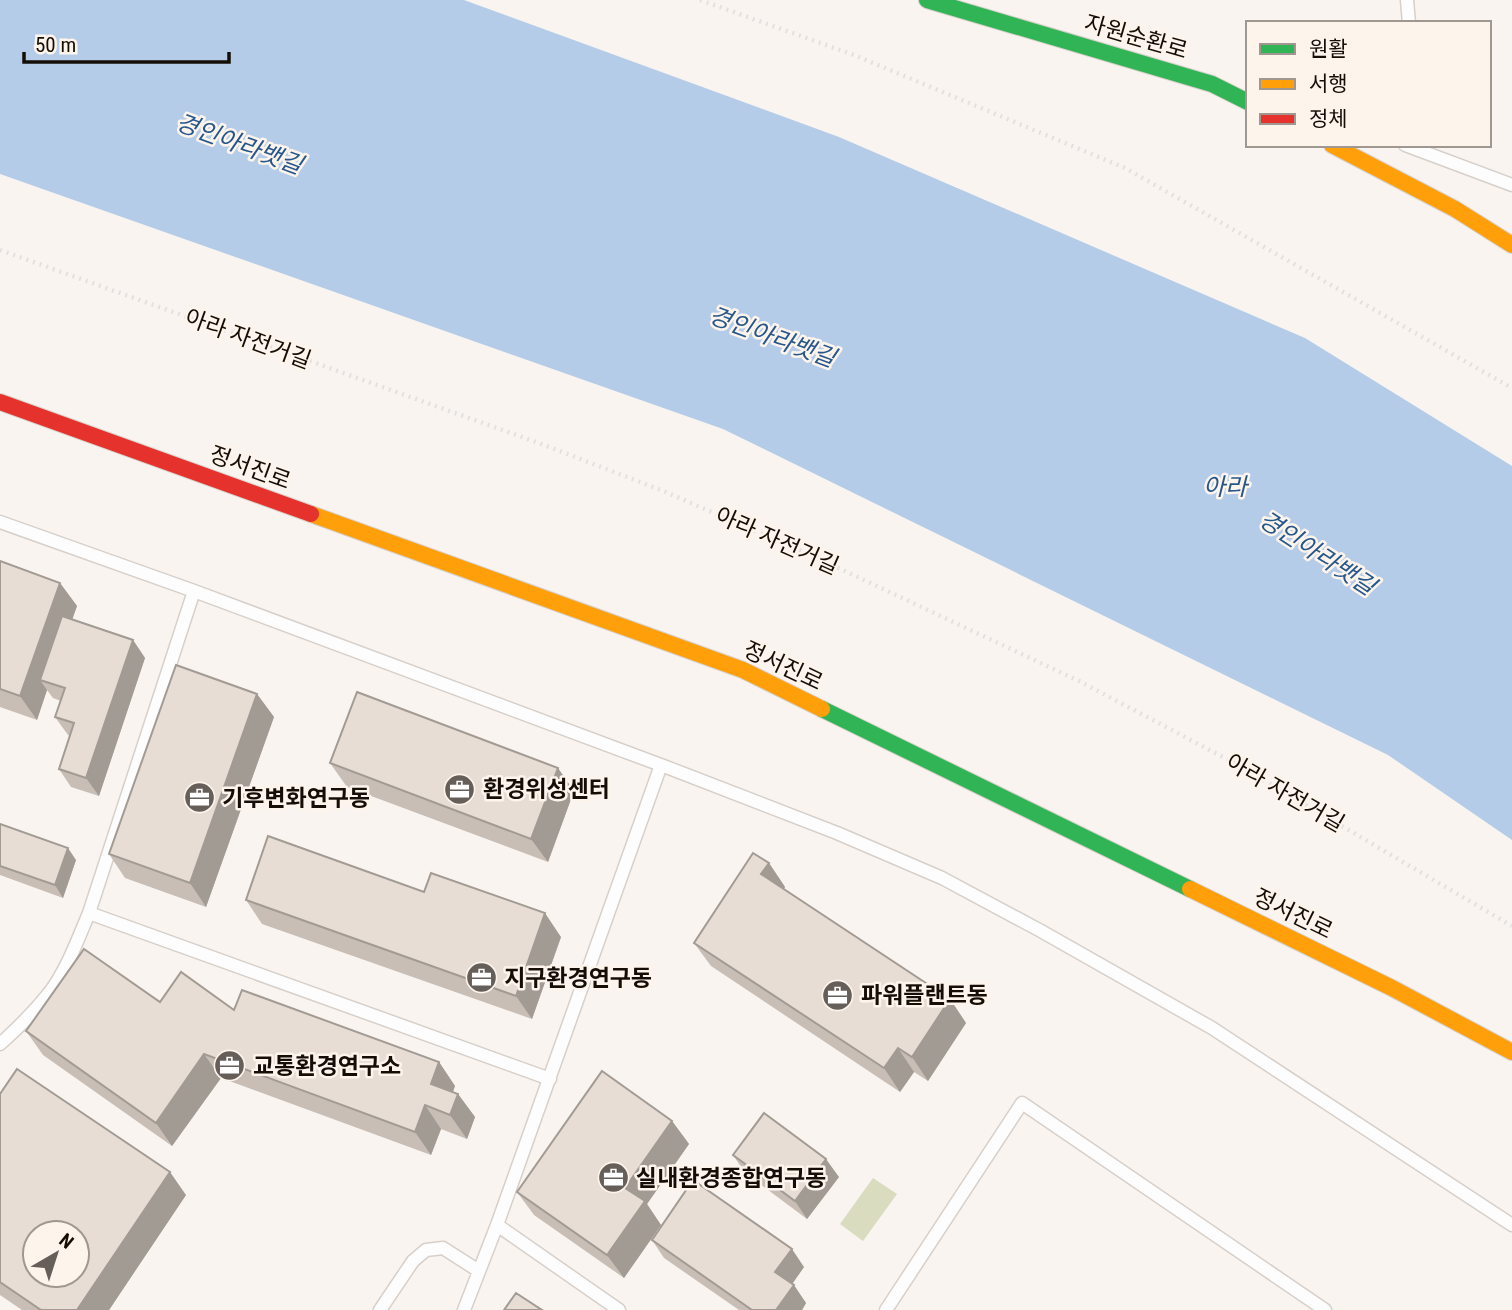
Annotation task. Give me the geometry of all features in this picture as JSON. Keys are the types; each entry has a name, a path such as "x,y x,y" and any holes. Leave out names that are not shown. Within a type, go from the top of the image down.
{"street":[{"name":"자원순환로","path":"927,0 1212,83 1246,101"},
{"path":"1336,147 1455,209 1512,245"},
{"name":"정서진로","path":"0,402 743,670 1392,988 1512,1052"}],"lane":[{"path":"1407,0 1409,21"},
{"path":"1212,83 1246,94"},
{"path":"1423,148 1512,185"},
{"path":"0,522 194,591 661,765 837,833 942,878 1212,1028 1512,1225"},
{"path":"0,1044 25,1022 51,990 89,913 194,591"},
{"path":"464,1310 550,1079 661,765"},
{"path":"89,913 550,1079"},
{"path":"886,1310 1022,1103 1325,1310"},
{"path":"497,1225 619,1310"},
{"path":"380,1310 413,1261 426,1250 443,1248 479,1271"}],"path":[{"path":"700,0 854,55 1125,169 1512,388"},
{"name":"아라 자전거길","path":"0,250 536,442 662,491 815,557 1079,681 1238,765 1512,926"}],"green space":[{"path":"873,1178 897,1194 863,1241 840,1224"}],"water":[{"name":"아라","path":"0,0 464,0 839,137 1305,338 1512,466 1512,840 1388,755 723,429 0,174"}],"building":[{"path":"0,561 60,583 20,696 0,689"},
{"path":"62,616 133,640 86,778 59,769 74,723 55,717 65,688 40,680"},
{"name":"기후변화연구동","path":"176,665 257,694 190,883 109,854"},
{"name":"환경위성센터","path":"357,692 558,768 531,839 330,763"},
{"path":"0,824 68,848 55,885 0,866"},
{"name":"지구환경연구동","path":"268,836 424,892 431,873 545,913 516,996 246,900"},
{"name":"파워플랜트동","path":"753,853 769,863 761,874 950,999 912,1057 898,1048 884,1068 694,943"},
{"name":"교통환경연구소","path":"84,949 160,1002 181,972 234,1010 242,990 439,1062 431,1084 458,1094 450,1115 425,1105 415,1132 204,1054 156,1123 26,1031"},
{"path":"17,1069 170,1172 77,1310 41,1310 0,1282 0,1094"},
{"name":"실내환경종합연구동","path":"602,1071 672,1121 625,1188 645,1201 607,1255 517,1192"},
{"path":"764,1113 826,1159 795,1201 733,1155"},
{"path":"693,1180 792,1249 775,1272 794,1285 776,1310 752,1310 652,1240"},
{"path":"516,1293 542,1310 504,1310"}],"traffic: fast":[{"path":"927,0 1212,84 1246,101"},
{"path":"822,709 1190,889"}],"traffic: slow":[{"path":"1336,147 1455,209 1512,245"},
{"path":"311,514 743,670 822,709"},
{"path":"1190,889 1392,988 1512,1052"}],"traffic: jam":[{"path":"0,402 311,514"}],"place":[{"name":"환경위성센터","path":"460,789"},
{"name":"기후변화연구동","path":"199,798"},
{"name":"지구환경연구동","path":"481,978"},
{"name":"파워플랜트동","path":"838,995"},
{"name":"교통환경연구소","path":"230,1066"},
{"name":"실내환경종합연구동","path":"613,1178"}],"water label":[{"name":"경인아라뱃길","path":"239,144"},
{"name":"경인아라뱃길","path":"772,337"},
{"name":"경인아라뱃길","path":"1317,553"}]}
